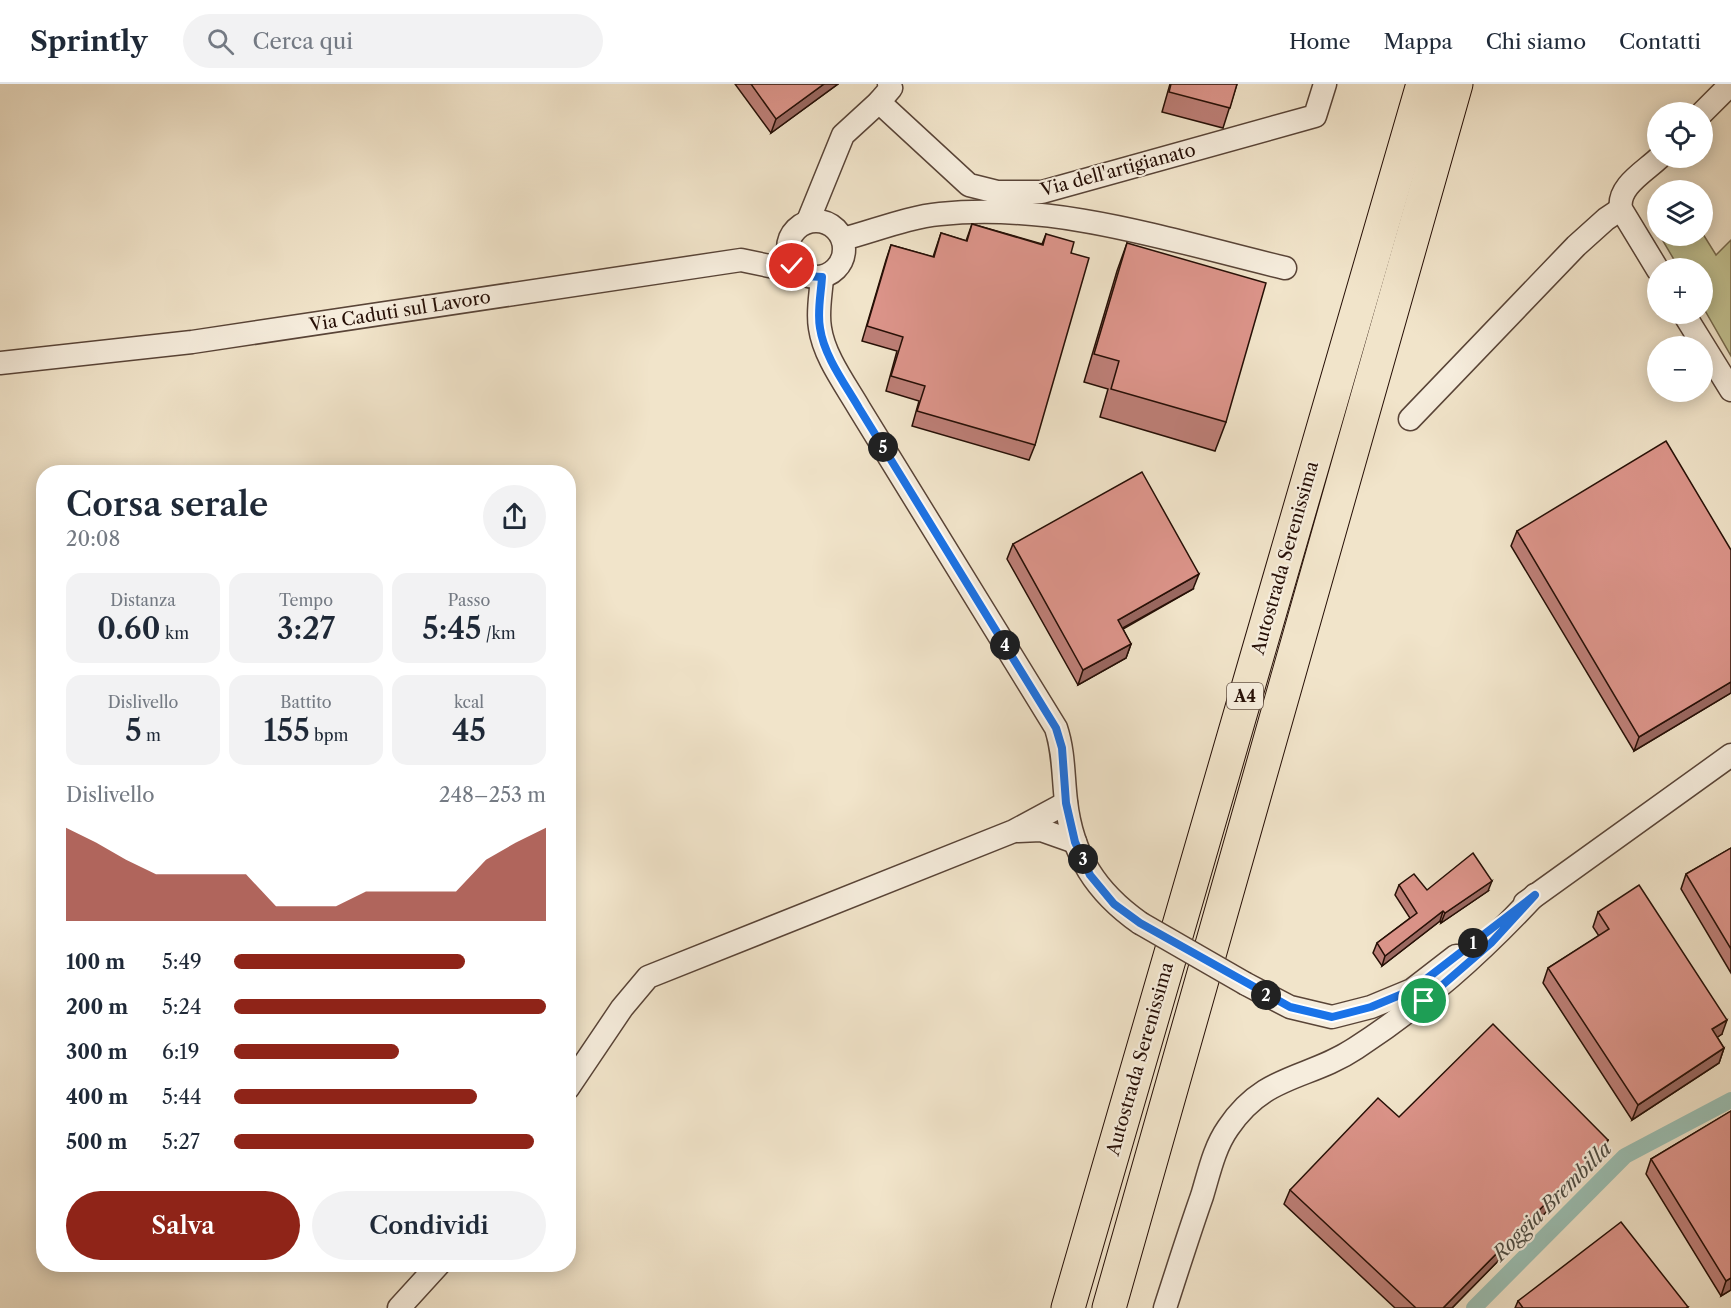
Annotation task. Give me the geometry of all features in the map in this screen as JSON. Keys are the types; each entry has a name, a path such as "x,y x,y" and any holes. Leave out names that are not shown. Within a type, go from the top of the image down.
{"highway":[{"name":"Autostrada Serenissima","path":"1068,1308 1423,84"},
{"name":"Autostrada Serenissima","path":"1109,1308 1456,84"}],"street":[{"name":"Via dell'artigianato","path":"889,90 969,185 997,192 1042,192 1315,117 1325,84"},
{"path":"1713,102 1731,84"},
{"path":"808,222 843,135 889,90"},
{"path":"1648,168 1622,192 1620,201 1621,209 1650,258"},
{"path":"1410,419 1588,235 1621,209"},
{"path":"843,239 936,214 979,211 1045,213 1285,268"},
{"path":"798,272 788,257 789,239 800,225 808,222 817,220 832,226 843,239 843,258 831,273 822,277 820,332 829,354 859,408 1056,728 1062,748 1066,803 1075,842 1090,875 1108,897 1140,923 1290,1007 1332,1017 1371,1007 1412,990 1535,895 1731,755"},
{"path":"1588,235 1601,231 1637,237"},
{"name":"Via Caduti sul Lavoro","path":"0,363 192,342 741,260 798,272 806,276 822,277"},
{"path":"1690,324 1731,390"},
{"path":"576,1076 622,1008 648,977 1014,831 1066,803"},
{"path":"1014,831 1041,830 1075,842"},
{"path":"1165,1308 1213,1158 1228,1128 1256,1095 1267,1087 1353,1050 1424,1001 1484,950 1535,895"},
{"path":"399,1308 432,1272"}],"green space":[{"path":"1731,240 1731,356 1713,324 1713,258 1673,258 1666,246 1710,246 1716,255"}],"building":[{"path":"751,84 824,84 776,119"},
{"path":"1171,84 1237,84 1230,108 1169,92"},
{"path":"972,224 1043,245 1046,234 1074,242 1071,253 1089,258 1035,445 917,411 925,386 891,376 903,337 867,326 891,245 934,257 941,233 967,241"},
{"path":"1127,243 1266,283 1226,422 1111,389 1119,361 1094,354"},
{"path":"1666,441 1731,550 1731,682 1639,737 1517,531"},
{"path":"1142,472 1199,574 1118,620 1131,644 1083,670 1013,544"},
{"path":"1731,848 1731,949 1686,874"},
{"path":"1473,853 1492,881 1445,913 1443,911 1385,956 1377,943 1417,913 1399,885 1414,874 1427,890"},
{"path":"1639,885 1727,1020 1712,1029 1724,1048 1638,1105 1548,968 1609,929 1598,912"},
{"path":"1493,1024 1608,1140 1443,1308 1416,1308 1290,1190 1378,1098 1399,1117"},
{"path":"1731,1111 1731,1278 1726,1281 1651,1159"},
{"path":"1621,1222 1688,1307 1523,1308 1518,1301"}],"waterway":[{"name":"Roggia Brembilla","path":"1474,1308 1625,1156 1731,1100"}],"route":[{"path":"792,266 806,276 822,277 820,332 829,354 859,408 1056,728 1062,748 1066,803 1075,842 1090,875 1114,904 1140,923 1290,1007 1332,1017 1371,1007 1412,990 1535,895 1491,943 1424,1001"}]}
